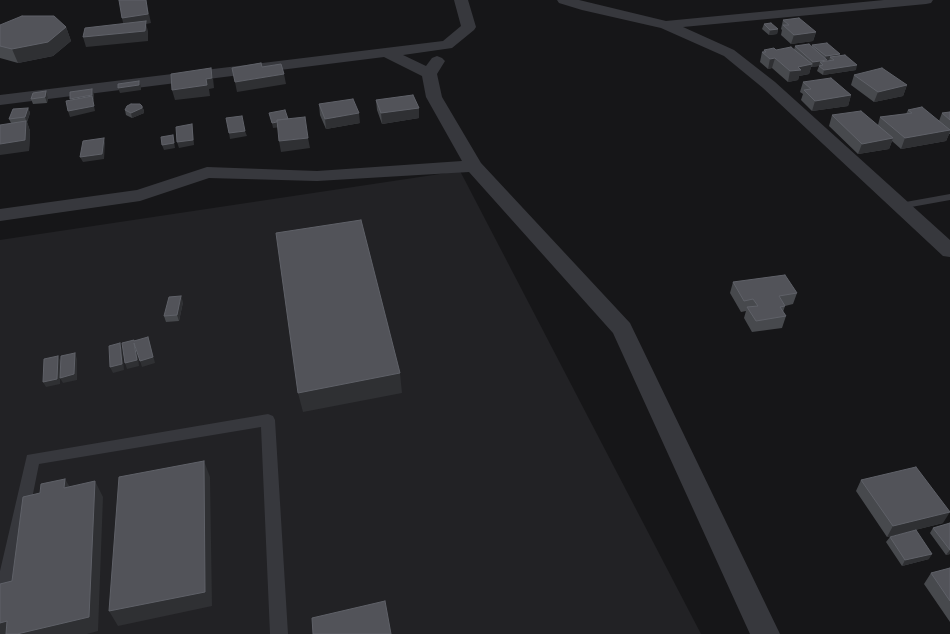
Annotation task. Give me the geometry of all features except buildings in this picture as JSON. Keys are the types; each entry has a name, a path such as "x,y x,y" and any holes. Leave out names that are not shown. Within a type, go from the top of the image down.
{"street":[{"path":"461,0 469,27 447,45 429,74 434,97 474,166 622,329 765,634"},
{"path":"564,0 666,26 729,53 769,85 950,251"},
{"path":"666,26 692,22 736,20 926,0"},
{"path":"0,100 447,45"},
{"path":"385,52 429,74"},
{"path":"0,215 140,195 207,172 317,176 474,166"}],"lane":[{"path":"900,206 950,197"},
{"path":"0,585 6,583 32,459 268,420 279,634"}],"shaded area":[{"path":"460,171 701,634 0,634 0,240"}]}
